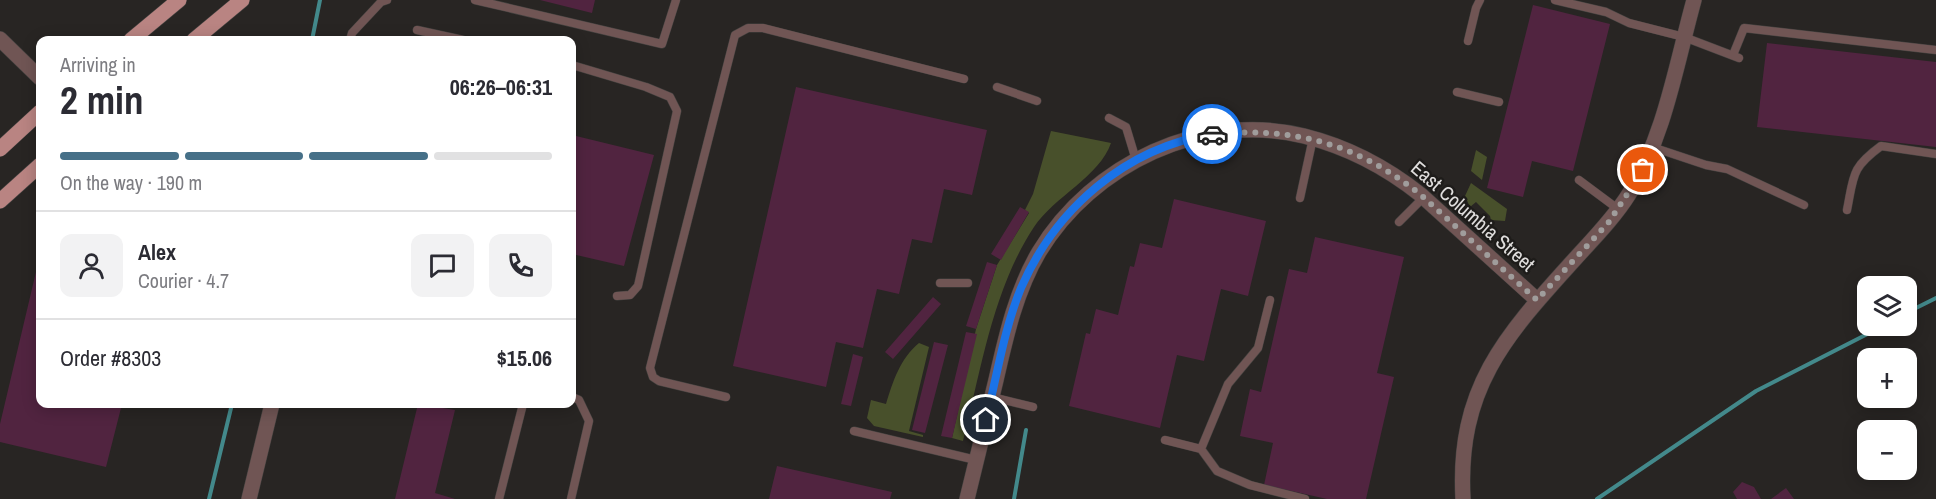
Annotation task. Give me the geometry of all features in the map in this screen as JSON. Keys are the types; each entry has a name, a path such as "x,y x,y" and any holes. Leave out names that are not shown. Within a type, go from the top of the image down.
{"main road":[{"path":"136,36 179,0"},
{"path":"199,36 242,0"},
{"path":"0,149 36,116"},
{"path":"0,201 36,169"}],"street":[{"path":"1463,499 1463,449 1474,400 1502,345 1537,300 1618,209 1643,170 1653,147 1694,0"},
{"path":"0,39 36,74"},
{"name":"East Columbia Street","path":"967,499 1021,289 1040,251 1060,222 1084,196 1136,159 1171,144 1211,135 1264,131 1313,138 1357,154 1402,179 1537,300"},
{"path":"249,499 271,408"}],"lane":[{"path":"351,36 381,2 387,0"},
{"path":"475,0 662,44 676,0"},
{"path":"1468,41 1480,0"},
{"path":"1555,0 1606,12 1629,23 1684,37 1736,57 1744,28 1936,50"},
{"path":"726,397 659,381 653,377 650,368 735,35 748,28 763,28 964,79"},
{"path":"417,30 445,36"},
{"path":"576,66 646,87 670,97 677,111 638,286 630,295 616,296"},
{"path":"997,87 1037,100"},
{"path":"1458,92 1499,102"},
{"path":"1109,118 1126,127 1136,159"},
{"path":"1300,198 1313,138"},
{"path":"1847,210 1855,169 1863,159 1881,146 1936,154"},
{"path":"1653,147 1706,165 1727,169 1804,205"},
{"path":"1579,180 1618,209"},
{"path":"1399,222 1424,197"},
{"path":"940,283 968,283"},
{"path":"1201,449 1228,384 1258,348 1270,300"},
{"path":"992,397 1033,407"},
{"path":"571,499 589,421 579,400 576,399"},
{"path":"499,499 522,408"},
{"path":"854,431 976,460"},
{"path":"1165,440 1201,449 1217,471 1250,485 1305,499"}],"green space":[{"path":"1051,131 1111,143 1097,166 1043,216 1020,251 998,303 963,441 952,438 976,329 997,265 1029,213 1025,210 1033,194"},
{"path":"1476,150 1487,157 1482,180 1471,171"},
{"path":"1471,183 1507,209 1505,221 1491,220 1476,202 1470,207 1465,196"},
{"path":"919,343 929,347 909,431 923,435 923,437 874,426 867,418 871,400 886,404 902,363"}],"building":[{"path":"540,0 595,0 592,13"},
{"path":"1533,5 1610,24 1573,171 1532,161 1523,197 1487,188"},
{"path":"1767,43 1936,62 1936,147 1757,127"},
{"path":"796,87 987,130 972,195 944,189 932,243 912,239 899,294 877,289 863,348 836,342 826,387 733,366"},
{"path":"576,136 654,155 624,266 576,255"},
{"path":"1174,199 1266,221 1248,296 1221,289 1204,361 1177,355 1160,428 1069,406 1086,333 1090,334 1096,309 1118,315 1130,266 1134,267 1140,243 1162,248"},
{"path":"1020,207 1029,212 1001,260 991,254"},
{"path":"1315,237 1404,257 1377,373 1394,377 1366,499 1327,499 1264,485 1273,443 1240,436 1250,389 1261,392 1289,269 1307,273"},
{"path":"987,262 997,265 976,329 966,326"},
{"path":"36,272 36,408 121,408 106,467 0,442 0,424"},
{"path":"933,297 941,304 893,359 885,352"},
{"path":"966,332 977,334 952,438 941,436"},
{"path":"934,342 948,345 925,433 912,430"},
{"path":"853,354 863,357 851,406 841,404"},
{"path":"417,408 455,410 435,493 455,499 395,499"},
{"path":"777,466 892,492 890,499 769,499"},
{"path":"1742,482 1754,487 1761,499 1737,499 1733,492"},
{"path":"1786,488 1794,499 1771,499"}],"waterway":[{"path":"313,36 320,0"},
{"path":"1917,308 1936,298"},
{"path":"1597,499 1756,391 1863,336"},
{"path":"209,499 231,408"},
{"path":"1014,499 1026,430"}],"way so far":[{"path":"1212,134 1264,131 1302,135 1357,154 1402,179 1537,300 1609,222 1643,170"}],"route":[{"path":"986,420 1009,326 1021,289 1040,251 1060,222 1084,196 1136,159 1171,144 1212,134"}]}
